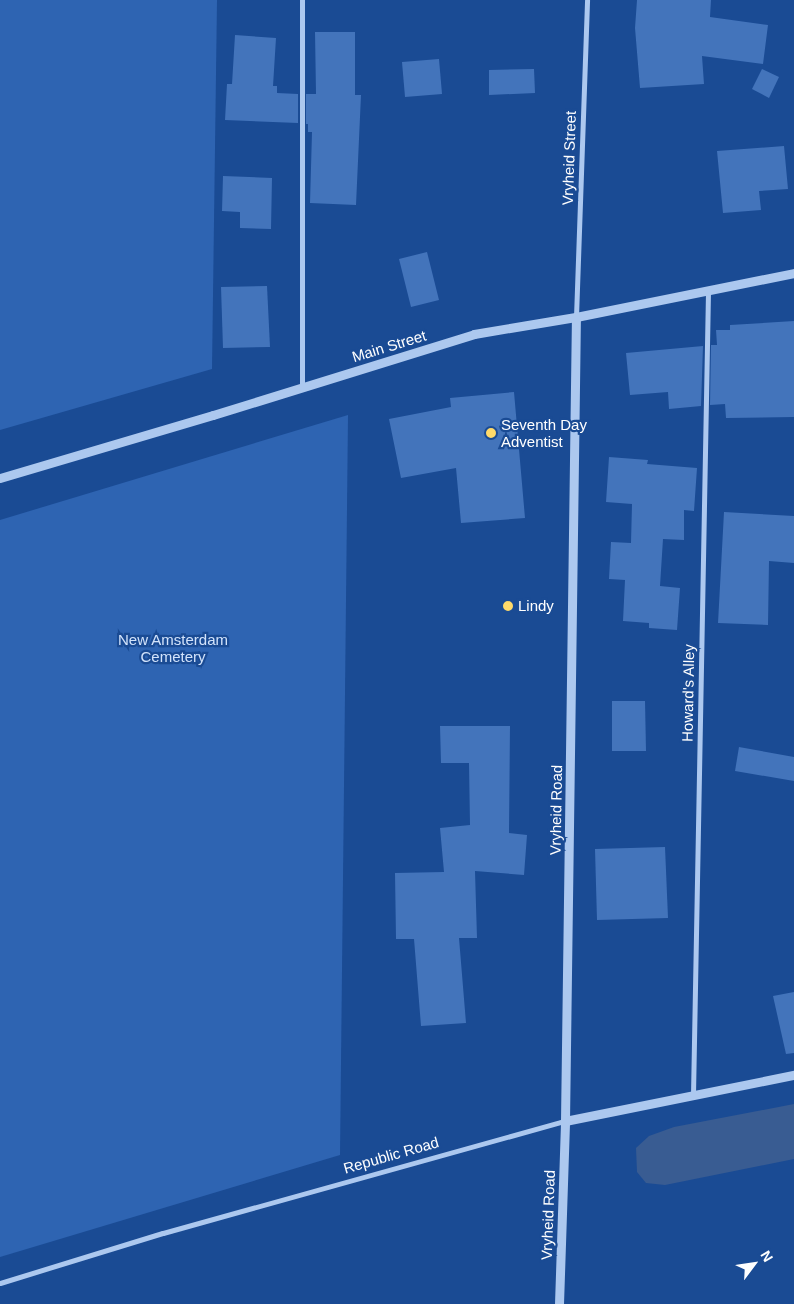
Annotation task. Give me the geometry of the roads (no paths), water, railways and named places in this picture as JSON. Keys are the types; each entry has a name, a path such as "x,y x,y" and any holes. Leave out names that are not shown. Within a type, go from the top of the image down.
{"street":[{"path":"302,0 302,387"},
{"name":"Vryheid Street","path":"576,317 587,0"},
{"name":"Main Street","path":"0,478 474,334 576,317 794,273"},
{"name":"Howard's Alley","path":"693,1095 708,290"},
{"name":"Vryheid Road","path":"559,1304 565,1120 576,317"},
{"name":"Republic Road","path":"0,1283 163,1233 565,1120 794,1075"}],"place":[{"name":"Seventh Day Adventist","path":"491,433"},
{"name":"Lindy","path":"508,606"}],"park label":[{"name":"New Amsterdam Cemetery","path":"173,648"}]}
